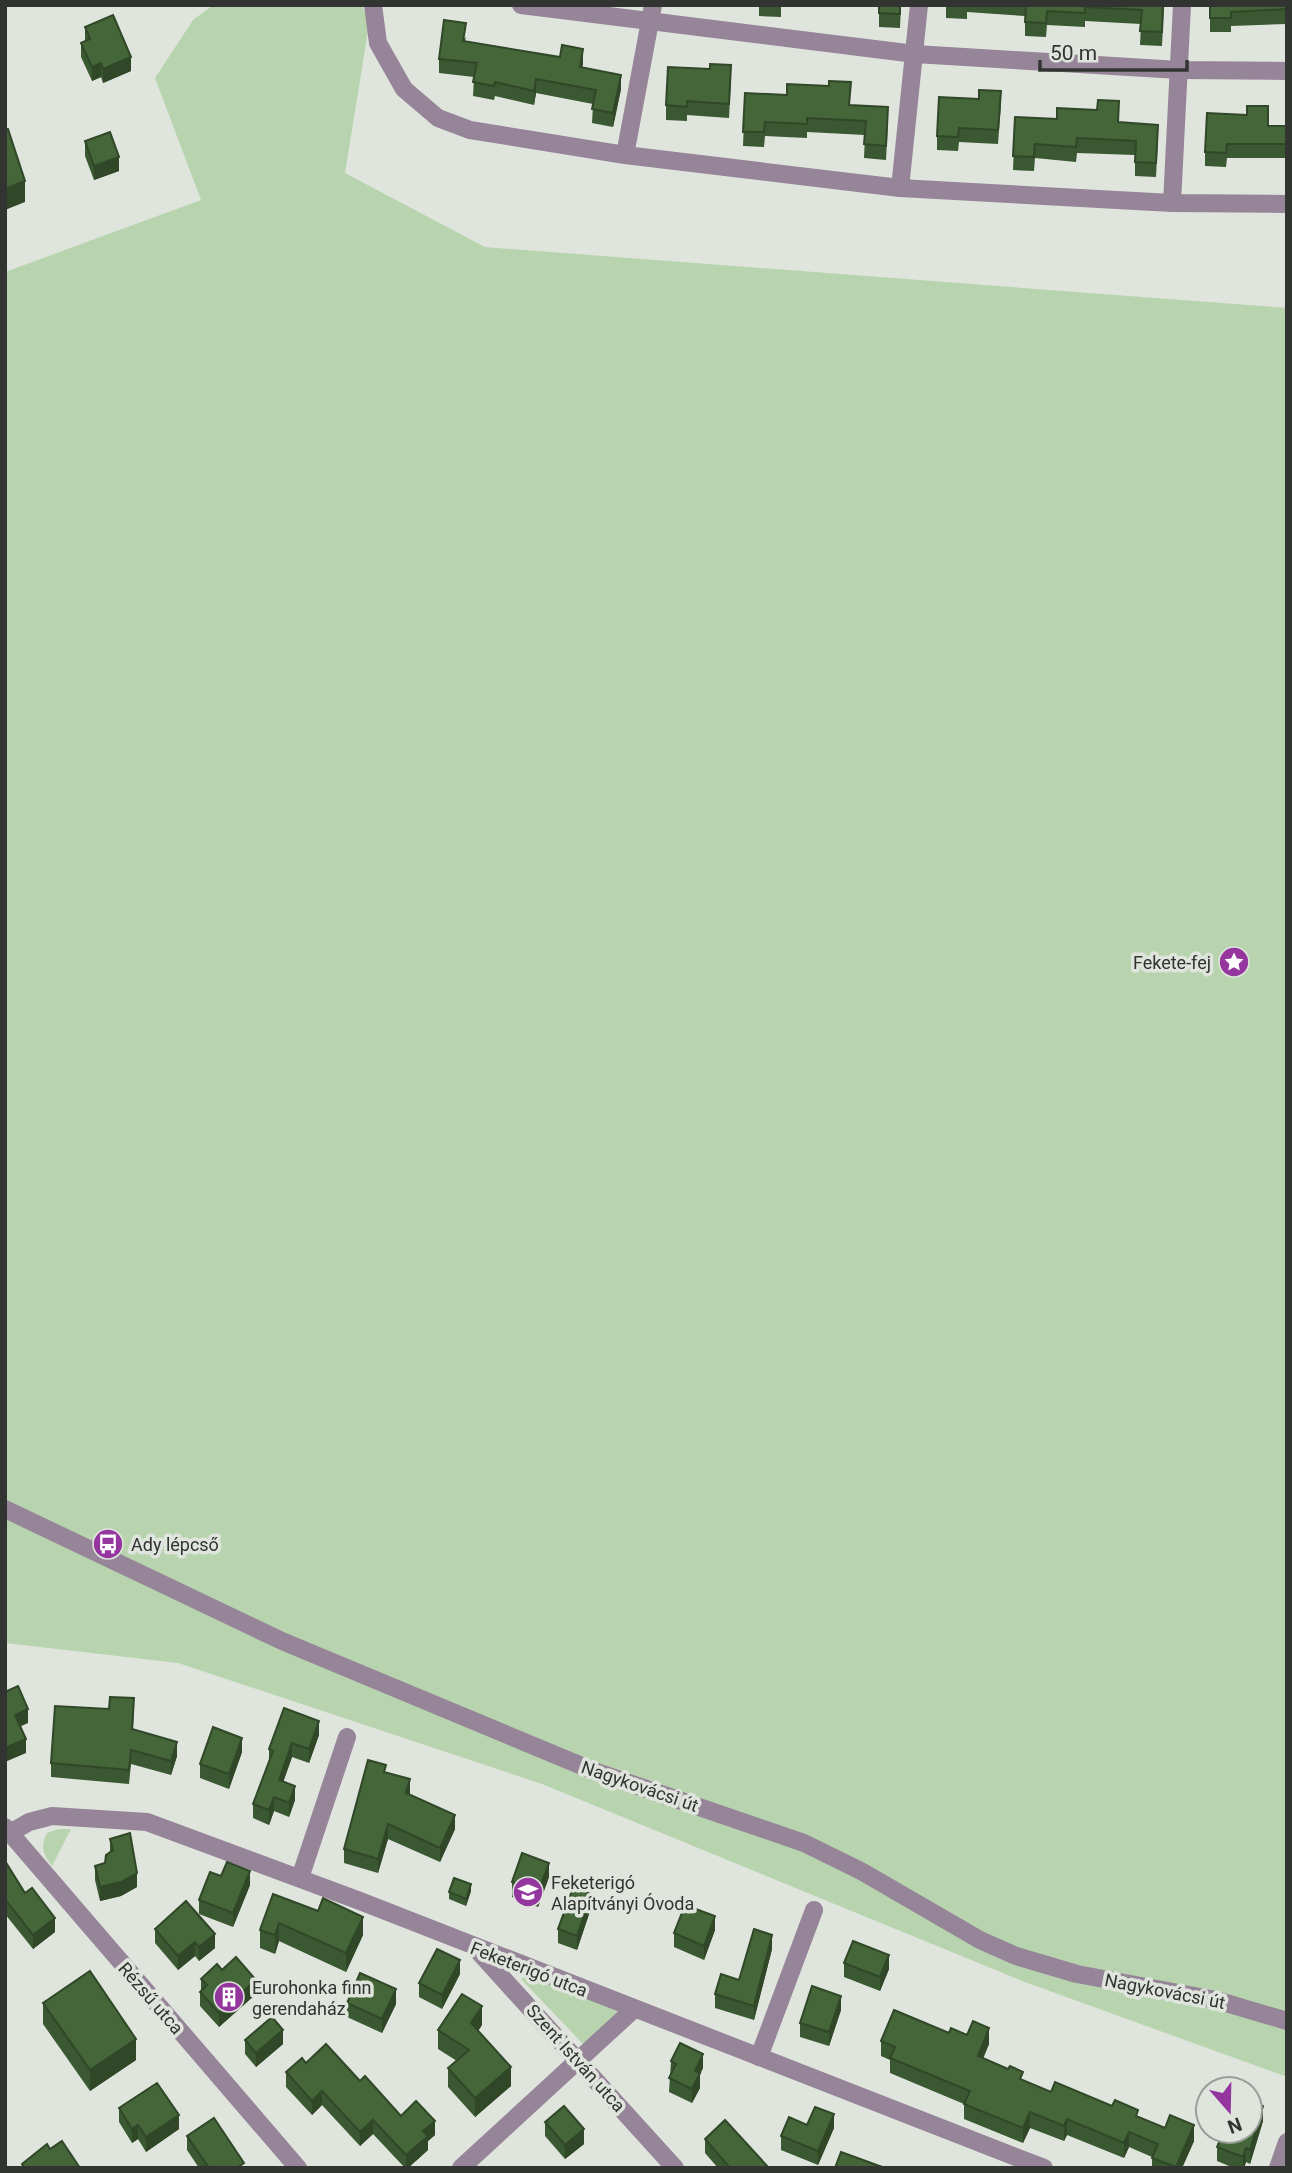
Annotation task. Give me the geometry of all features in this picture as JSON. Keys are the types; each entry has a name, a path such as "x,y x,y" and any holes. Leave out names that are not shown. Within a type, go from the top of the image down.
{"street":[{"path":"373,5 379,43 404,89 438,118 471,131 625,155 900,188 1172,203 1287,204"},
{"path":"521,5 651,13 915,54 1179,70 1287,71"},
{"path":"900,188 919,5"},
{"path":"1172,203 1182,5"},
{"path":"625,155 651,13"},
{"name":"Nagykovácsi út","path":"5,1509 282,1641 581,1766 804,1843 861,1871 980,1940 1016,1956 1077,1974 1216,2000 1287,2021"},
{"path":"300,1878 347,1737"},
{"name":"Feketerigó utca","path":"8,1830 52,1816 147,1822 300,1878 1044,2168"},
{"name":"Rézsű utca","path":"8,1830 298,2168"},
{"path":"759,2057 814,1910"},
{"name":"Szent István utca","path":"475,1948 676,2168"},
{"path":"461,2168 634,2009"},
{"path":"1278,2168 1287,2142"}],"green space":[{"path":"213,5 362,5 369,25 345,173 485,247 1287,308 1287,2077 1022,1981 542,1784 178,1663 5,1643 5,272 201,200 155,78 193,20"},
{"path":"71,1829 52,1866 43,1846 47,1833"},
{"path":"527,1975 618,2011 584,2045 521,1979"}],"building":[{"path":"879,5 900,5 900,14 879,13"},
{"path":"1026,5 1163,5 1162,32 1140,31 1142,10 1085,7 1085,13 1047,11 1046,23 1025,22"},
{"path":"1210,5 1287,5 1287,9 1231,12 1231,18 1210,18"},
{"path":"113,15 131,57 103,69 101,63 92,67 81,43 90,39 85,27"},
{"path":"444,20 466,23 463,41 560,57 562,45 583,49 580,67 621,75 613,113 592,109 596,90 536,79 534,91 495,82 494,86 473,82 477,63 439,59"},
{"path":"710,64 731,65 729,104 687,101 687,107 666,105 668,67 710,69"},
{"path":"829,81 851,82 849,105 888,107 886,146 864,144 866,121 807,118 807,124 765,122 764,132 743,132 745,93 787,95 787,84 829,86"},
{"path":"979,90 1001,91 998,130 959,128 958,137 937,136 939,97 979,99"},
{"path":"1098,100 1119,101 1118,122 1158,125 1156,163 1135,162 1136,141 1077,138 1076,147 1035,144 1034,157 1013,156 1015,117 1057,119 1057,108 1097,110"},
{"path":"1247,106 1268,106 1268,126 1287,126 1287,144 1227,144 1226,153 1205,152 1207,113 1247,115"},
{"path":"8,129 25,181 5,189 5,130"},
{"path":"110,132 119,157 94,166 85,141"},
{"path":"18,1686 28,1709 15,1715 26,1739 5,1748 5,1692"},
{"path":"110,1697 134,1698 132,1729 177,1742 171,1761 131,1750 129,1770 51,1763 55,1706 109,1709"},
{"path":"284,1708 319,1721 309,1749 292,1743 279,1780 295,1786 289,1803 274,1797 269,1810 253,1804 273,1751 269,1749"},
{"path":"213,1727 242,1738 229,1774 200,1764"},
{"path":"368,1760 386,1765 384,1772 410,1779 406,1793 455,1815 440,1848 388,1824 378,1859 344,1849"},
{"path":"130,1833 137,1873 121,1882 100,1887 95,1866 105,1863 106,1855 113,1850 110,1839"},
{"path":"522,1853 549,1863 538,1893 512,1882"},
{"path":"5,1861 25,1893 32,1888 55,1918 33,1935 5,1899"},
{"path":"227,1862 250,1871 233,1913 199,1900 210,1872 221,1876"},
{"path":"454,1878 471,1884 466,1899 449,1892"},
{"path":"573,1888 591,1894 577,1936 558,1929"},
{"path":"273,1894 318,1911 323,1898 363,1917 346,1953 279,1923 275,1935 260,1930"},
{"path":"186,1901 215,1934 199,1947 195,1942 178,1956 155,1929"},
{"path":"685,1905 715,1916 704,1946 674,1933"},
{"path":"754,1929 772,1935 754,2006 715,1994 721,1974 739,1980"},
{"path":"853,1941 889,1955 880,1977 844,1963"},
{"path":"437,1949 460,1960 442,1995 419,1983"},
{"path":"236,1957 256,1980 219,2013 200,1992 207,1985 201,1979 217,1964 222,1970"},
{"path":"90,1971 136,2039 90,2070 43,2003"},
{"path":"360,1973 396,1989 382,2019 347,2003"},
{"path":"812,1986 841,1996 829,2032 800,2023"},
{"path":"462,1994 482,2006 471,2023 511,2067 475,2098 448,2068 469,2050 438,2030"},
{"path":"894,2010 949,2033 951,2028 967,2035 973,2021 989,2028 978,2056 1008,2069 1010,2066 1023,2072 1020,2079 1051,2092 1055,2082 1112,2106 1115,2100 1138,2110 1136,2116 1165,2128 1170,2115 1194,2125 1176,2167 1152,2158 1158,2144 1129,2132 1124,2143 1067,2119 1064,2126 1030,2112 1023,2128 964,2104 970,2091 890,2058 895,2047 881,2041"},
{"path":"272,2017 283,2030 256,2053 245,2040"},
{"path":"680,2043 703,2054 695,2071 700,2073 692,2089 669,2078 676,2064 671,2061"},
{"path":"326,2044 360,2081 365,2076 401,2116 416,2101 435,2121 423,2131 428,2136 406,2155 373,2120 360,2132 322,2091 312,2101 286,2072 302,2058 306,2063"},
{"path":"157,2083 179,2115 146,2137 138,2125 132,2129 119,2108"},
{"path":"564,2106 584,2129 565,2145 545,2122"},
{"path":"815,2107 834,2114 818,2151 781,2136 789,2117 807,2125"},
{"path":"214,2118 244,2163 237,2168 209,2168 187,2136"},
{"path":"725,2120 769,2168 730,2168 705,2139"},
{"path":"62,2141 80,2168 24,2168 22,2164 47,2144 50,2149"},
{"path":"1251,2145 1250,2150 1246,2148 1243,2157 1217,2147"},
{"path":"841,2152 885,2168 835,2168"}],"place":[{"name":"Fekete-fej","path":"1234,962"},
{"name":"Ady lépcső","path":"108,1544"},
{"name":"Feketerigó Alapítványi Óvoda","path":"528,1892"},
{"name":"Eurohonka finn gerendaház","path":"229,1997"}]}
